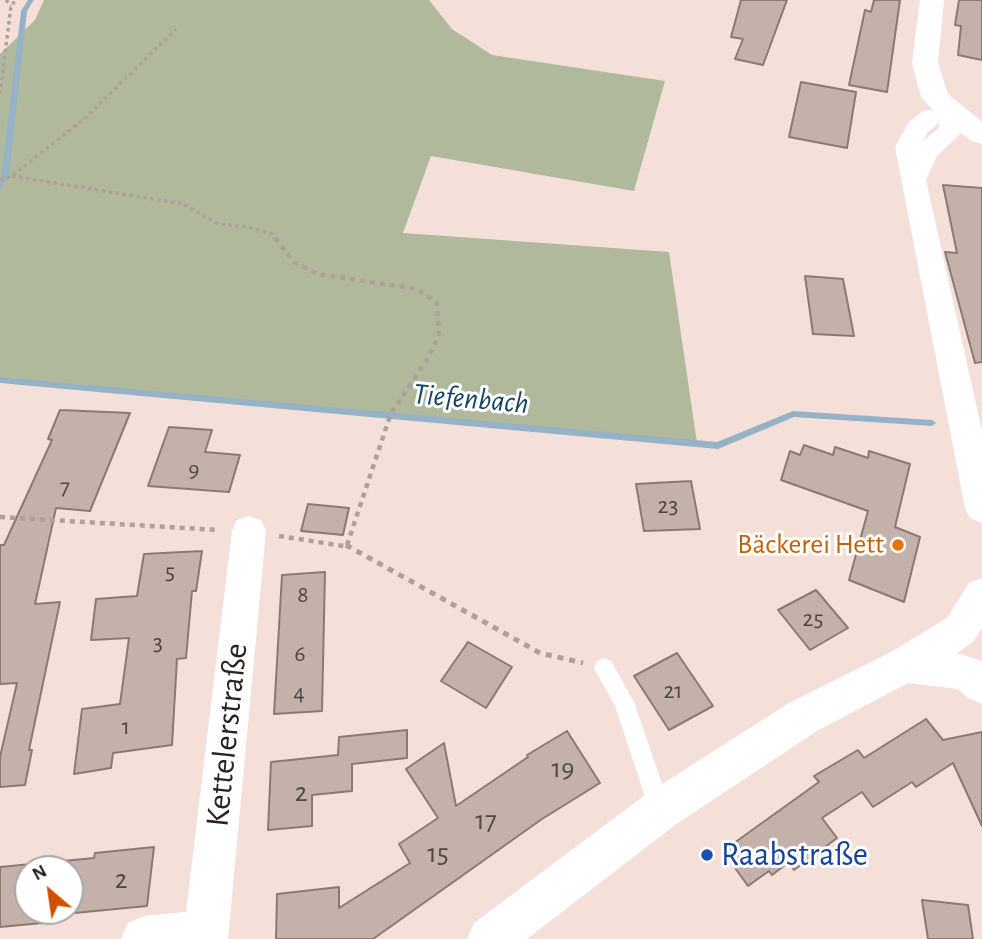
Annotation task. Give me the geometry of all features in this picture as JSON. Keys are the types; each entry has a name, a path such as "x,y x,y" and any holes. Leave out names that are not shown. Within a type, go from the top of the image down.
{"street":[{"path":"932,0 925,63 935,97 951,114 982,135"},
{"path":"951,114 951,131 926,152 913,180 982,508"},
{"name":"Kettelerstraße","path":"205,936 249,531"},
{"path":"490,939 660,810 803,717 905,665 960,630 982,594"},
{"path":"905,665 966,672 982,685"},
{"path":"144,939 205,936"}],"lane":[{"path":"604,668 624,702 660,810"}],"path":[{"path":"6,0 11,6"},
{"path":"0,94 11,6 16,0"},
{"path":"0,180 12,176 84,119 176,29"},
{"path":"12,176 183,204 218,224 248,227 272,234 294,262 318,274 417,289 437,303 439,336 391,416 347,545"},
{"path":"0,517 249,531 347,545 540,653 604,668"}],"green space":[{"path":"44,0 429,0 452,29 492,55 665,81 634,191 431,156 403,233 669,252 697,443 0,378 0,54 35,20"}],"building":[{"path":"741,0 787,0 763,65 735,59 743,39 731,37"},
{"path":"874,0 900,0 887,92 849,85 865,10 871,12"},
{"path":"959,0 982,0 982,60 958,55 961,26 955,25"},
{"path":"801,82 856,92 847,148 789,137"},
{"path":"943,185 982,188 982,362 975,363 945,252 957,253"},
{"path":"805,276 843,279 854,336 813,334"},
{"path":"60,410 130,413 90,511 56,508 35,604 60,602 29,750 32,750 25,785 0,787 0,757 17,683 0,684 0,545 4,545 52,440 48,439"},
{"path":"169,427 212,430 205,452 240,455 229,492 148,486"},
{"path":"804,445 833,455 835,447 868,458 869,451 910,464 895,527 920,537 904,602 849,580 868,511 781,480 790,451 800,455"},
{"path":"691,481 700,529 644,531 636,484"},
{"path":"308,504 349,508 343,535 301,531"},
{"path":"202,551 196,591 192,591 186,658 177,659 172,745 113,753 111,768 74,774 82,709 120,704 129,638 91,640 96,599 137,596 144,554"},
{"path":"325,572 322,711 274,714 282,575"},
{"path":"816,590 848,628 810,650 778,610"},
{"path":"468,642 512,667 486,708 441,681"},
{"path":"677,653 713,706 669,730 634,676"},
{"path":"926,719 943,740 982,732 982,826 953,763 916,787 912,782 873,807 862,792 822,818 837,838 794,870 789,862 772,875 769,871 748,886 723,851 819,782 814,776 858,750 864,758"},
{"path":"407,730 407,758 352,764 352,791 312,795 312,826 268,830 271,762 338,755 339,737"},
{"path":"567,731 600,783 542,819 373,939 276,939 277,894 339,887 339,908 410,863 399,844 438,818 406,769 444,743 456,806 528,757 527,755"},
{"path":"154,847 147,906 84,912 84,859 94,858 95,853"},
{"path":"14,866 14,925 21,925 0,927 0,867"},
{"path":"922,900 968,905 973,939 928,939"}],"waterway":[{"name":"Tiefenbach","path":"0,186 6,174 24,11 31,0"},
{"name":"Tiefenbach","path":"0,380 718,446 793,414 932,423"}],"place":[{"name":"Bäckerei Hett","path":"898,545"},
{"name":"Raabstraße","path":"707,855"}]}
